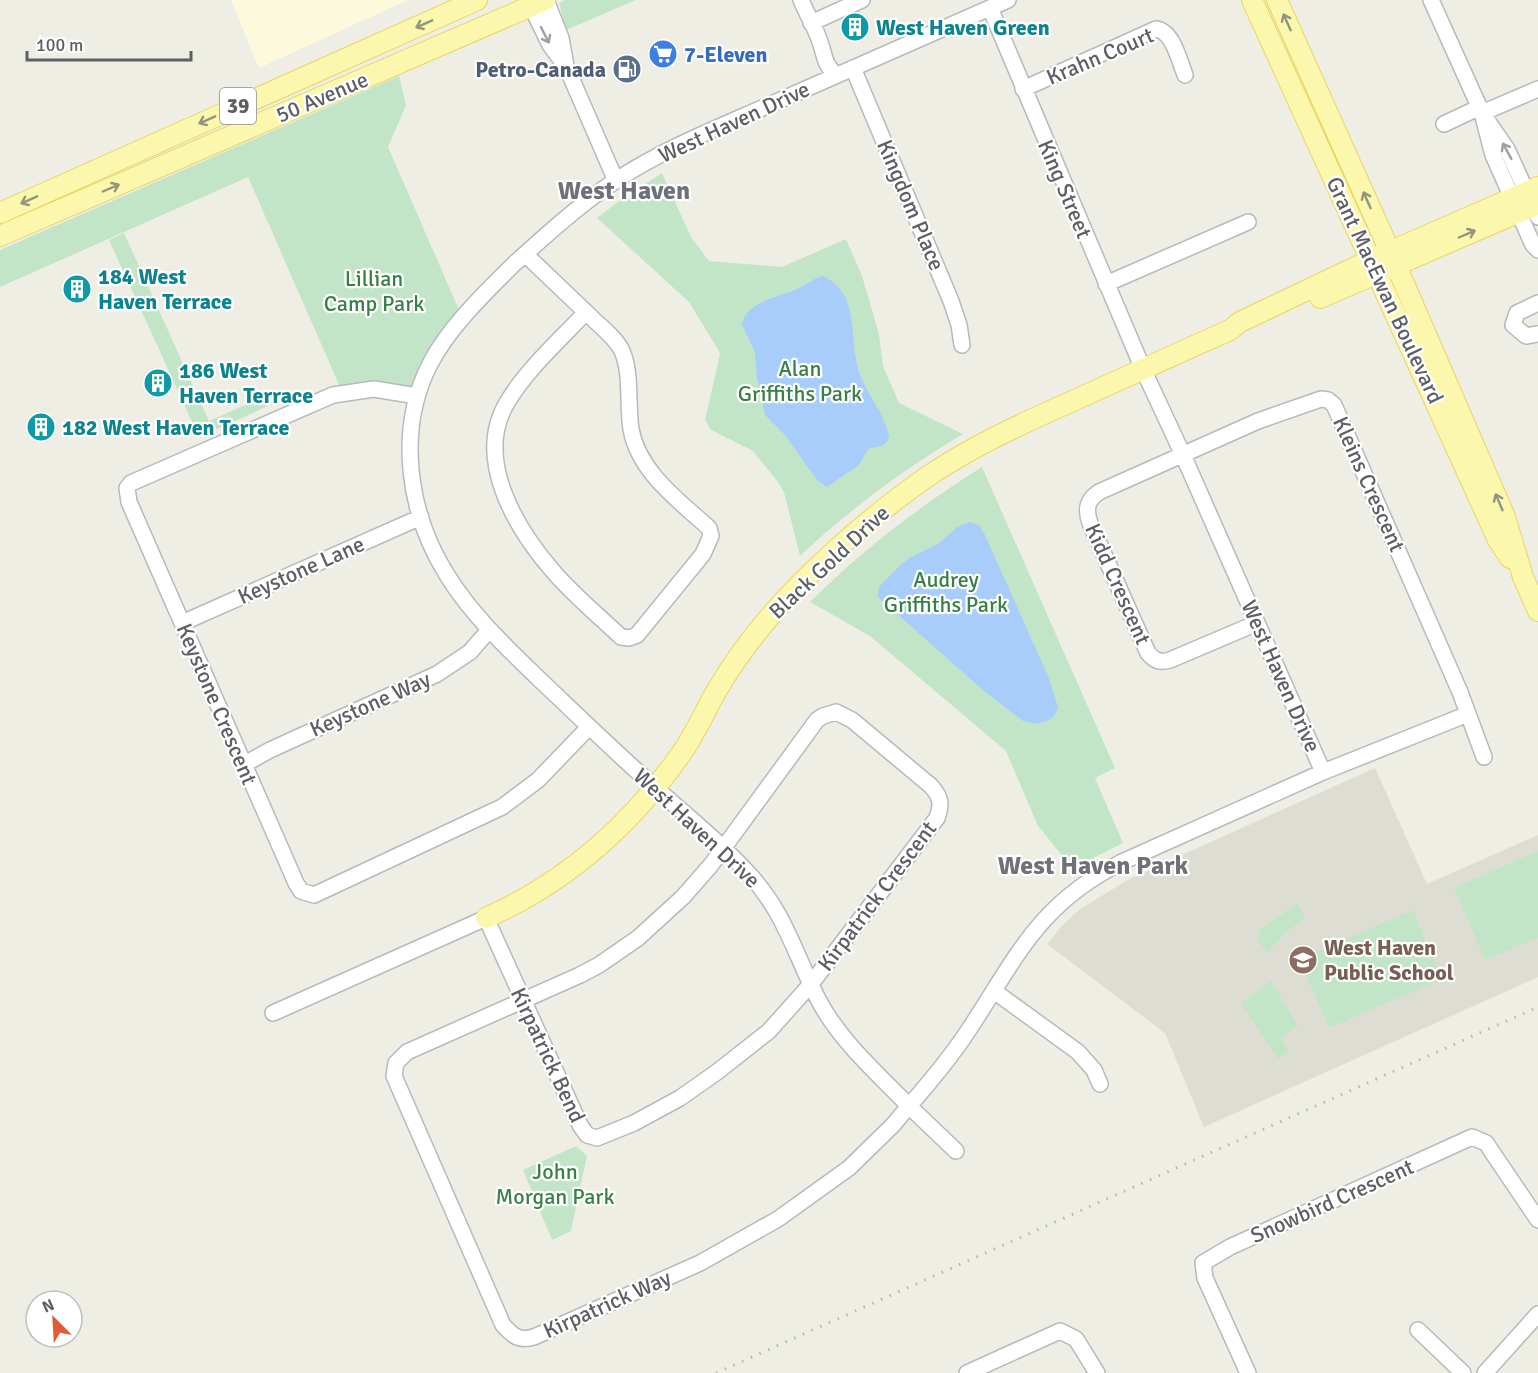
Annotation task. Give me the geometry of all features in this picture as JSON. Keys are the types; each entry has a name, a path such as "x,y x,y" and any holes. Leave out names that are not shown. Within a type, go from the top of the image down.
{"main road":[{"name":"50 Avenue","path":"0,213 477,0"},
{"name":"Grant MacEwan Boulevard","path":"1252,0 1498,540 1523,577"},
{"name":"Grant MacEwan Boulevard","path":"1277,0 1505,517 1523,577 1538,611"},
{"name":"50 Avenue","path":"0,236 538,2"},
{"name":"Black Gold Drive","path":"486,918 531,896 575,868 629,816 655,788 682,753 725,678 763,624 802,582 846,541 925,478 974,449 1029,421 1230,330 1251,328 1374,267 1529,202"}],"street":[{"path":"801,0 822,46 832,54 836,75"},
{"path":"811,23 862,0"},
{"name":"West Haven Drive","path":"1008,0 674,148 616,180 575,211 525,254 489,288 447,338 430,363 417,396 411,429 410,458 413,489 421,518 447,576 489,630 589,727 751,875 777,909 787,927 811,984 830,1019 842,1036 909,1106 966,1034 1016,954 1040,922 1056,906 1086,882 1122,862 1323,771 1143,369"},
{"path":"1431,0 1481,110 1493,155 1529,202 1533,245 1538,250"},
{"path":"538,2 550,45 566,66 616,180"},
{"name":"King Street","path":"990,8 1143,369"},
{"name":"Krahn Court","path":"1023,90 1156,29 1168,35 1185,75"},
{"name":"Kingdom Place","path":"853,68 951,301 959,325 962,345"},
{"path":"1444,124 1481,110 1498,108 1538,89"},
{"path":"1106,284 1248,222"},
{"path":"525,254 586,312 614,339 622,351 625,363 631,429 642,459 664,487 709,528 711,536 703,554 637,635 629,639 621,637 554,572 530,543 506,497 496,469 494,455 496,428 507,402 528,375 586,312"},
{"path":"1538,303 1517,313 1513,326 1526,336 1538,334"},
{"name":"Keystone Crescent","path":"417,396 374,389 333,395 131,483 127,488 129,502 296,883 301,891 314,895 502,807 538,780 589,727"},
{"name":"Kleins Crescent","path":"1183,454 1258,421 1304,404 1321,399 1328,400 1334,405 1468,714 1484,757"},
{"name":"Kidd Crescent","path":"1183,454 1091,497 1087,510 1090,523 1152,658 1163,662 1170,660 1257,623"},
{"name":"Keystone Lane","path":"182,623 421,518"},
{"name":"Keystone Way","path":"243,765 270,750 436,675 470,652 489,630"},
{"name":"Kirpatrick Crescent","path":"523,1001 599,965 638,938 701,877 817,720 830,713 844,714 937,793 941,804 937,818 811,984"},
{"path":"1323,771 1468,714"},
{"path":"273,1013 486,918"},
{"name":"Kirpatrick Bend","path":"486,918 579,1125 587,1135 597,1138 634,1123 700,1085 769,1031 811,984"},
{"path":"994,991 1078,1052 1094,1070 1100,1084"},
{"name":"Kirpatrick Way","path":"523,1001 407,1052 400,1057 394,1070 396,1084 503,1325 513,1336 522,1340 534,1337 700,1263 778,1219 849,1168 909,1106"},
{"path":"909,1106 956,1151"},
{"name":"Snowbird Crescent","path":"1248,1373 1205,1278 1203,1263 1230,1246 1472,1137 1486,1143 1538,1220"},
{"path":"1485,1373 1538,1314"},
{"path":"1418,1330 1463,1373"},
{"path":"967,1373 1060,1331 1076,1339 1098,1373"}],"shaded area":[{"path":"231,0 408,0 259,68"},
{"name":"West Haven Public School","path":"1375,768 1427,884 1538,835 1538,977 1204,1127 1165,1033 1047,944 1080,909 1131,878"}],"green space":[{"path":"565,0 636,0 566,30 559,3"},
{"name":"Lillian Camp Park","path":"399,76 406,105 388,147 463,319 417,396 343,394 248,177 0,287 0,250"},
{"name":"Alan Griffiths Park","path":"662,173 691,237 709,261 782,267 846,239 862,276 879,334 883,366 899,403 963,434 878,490 800,556 784,492 778,482 753,451 711,430 705,420 720,354 717,348 689,302 597,218"},
{"path":"124,233 209,421 263,397 268,406 199,437 109,240"},
{"name":"Audrey Griffiths Park","path":"982,467 1115,768 1095,778 1123,843 1074,870 1038,826 1006,751 870,636 810,602 850,564 892,530 936,497"},
{"path":"1538,851 1538,938 1485,960 1454,888"},
{"path":"1297,903 1305,918 1284,934 1267,953 1257,939 1260,935 1258,931"},
{"path":"1413,910 1442,979 1329,1028 1299,959"},
{"path":"1271,981 1298,1026 1281,1037 1289,1052 1278,1059 1241,1003"},
{"name":"John Morgan Park","path":"576,1146 587,1156 571,1231 552,1240 523,1170"}],"water":[{"path":"823,276 836,284 849,307 861,377 884,420 889,436 884,445 868,449 859,465 827,487 817,480 785,435 765,415 757,378 755,353 742,324 745,316 757,305"},
{"path":"970,522 979,525 985,535 1048,676 1058,707 1051,719 1038,724 1023,721 984,691 878,597 879,587 901,564 938,544 957,527"}],"railway":[{"path":"716,1373 1538,1007"}],"place":[{"name":"West Haven Green","path":"855,27"},
{"name":"7-Eleven","path":"663,54"},
{"name":"Petro-Canada","path":"627,69"},
{"name":"184 West Haven Terrace","path":"77,289"},
{"name":"186 West Haven Terrace","path":"158,383"},
{"name":"182 West Haven Terrace","path":"41,427"},
{"name":"West Haven Public School","path":"1303,960"}],"district":[{"name":"West Haven","path":"624,191"},
{"name":"West Haven Park","path":"1093,866"}]}
